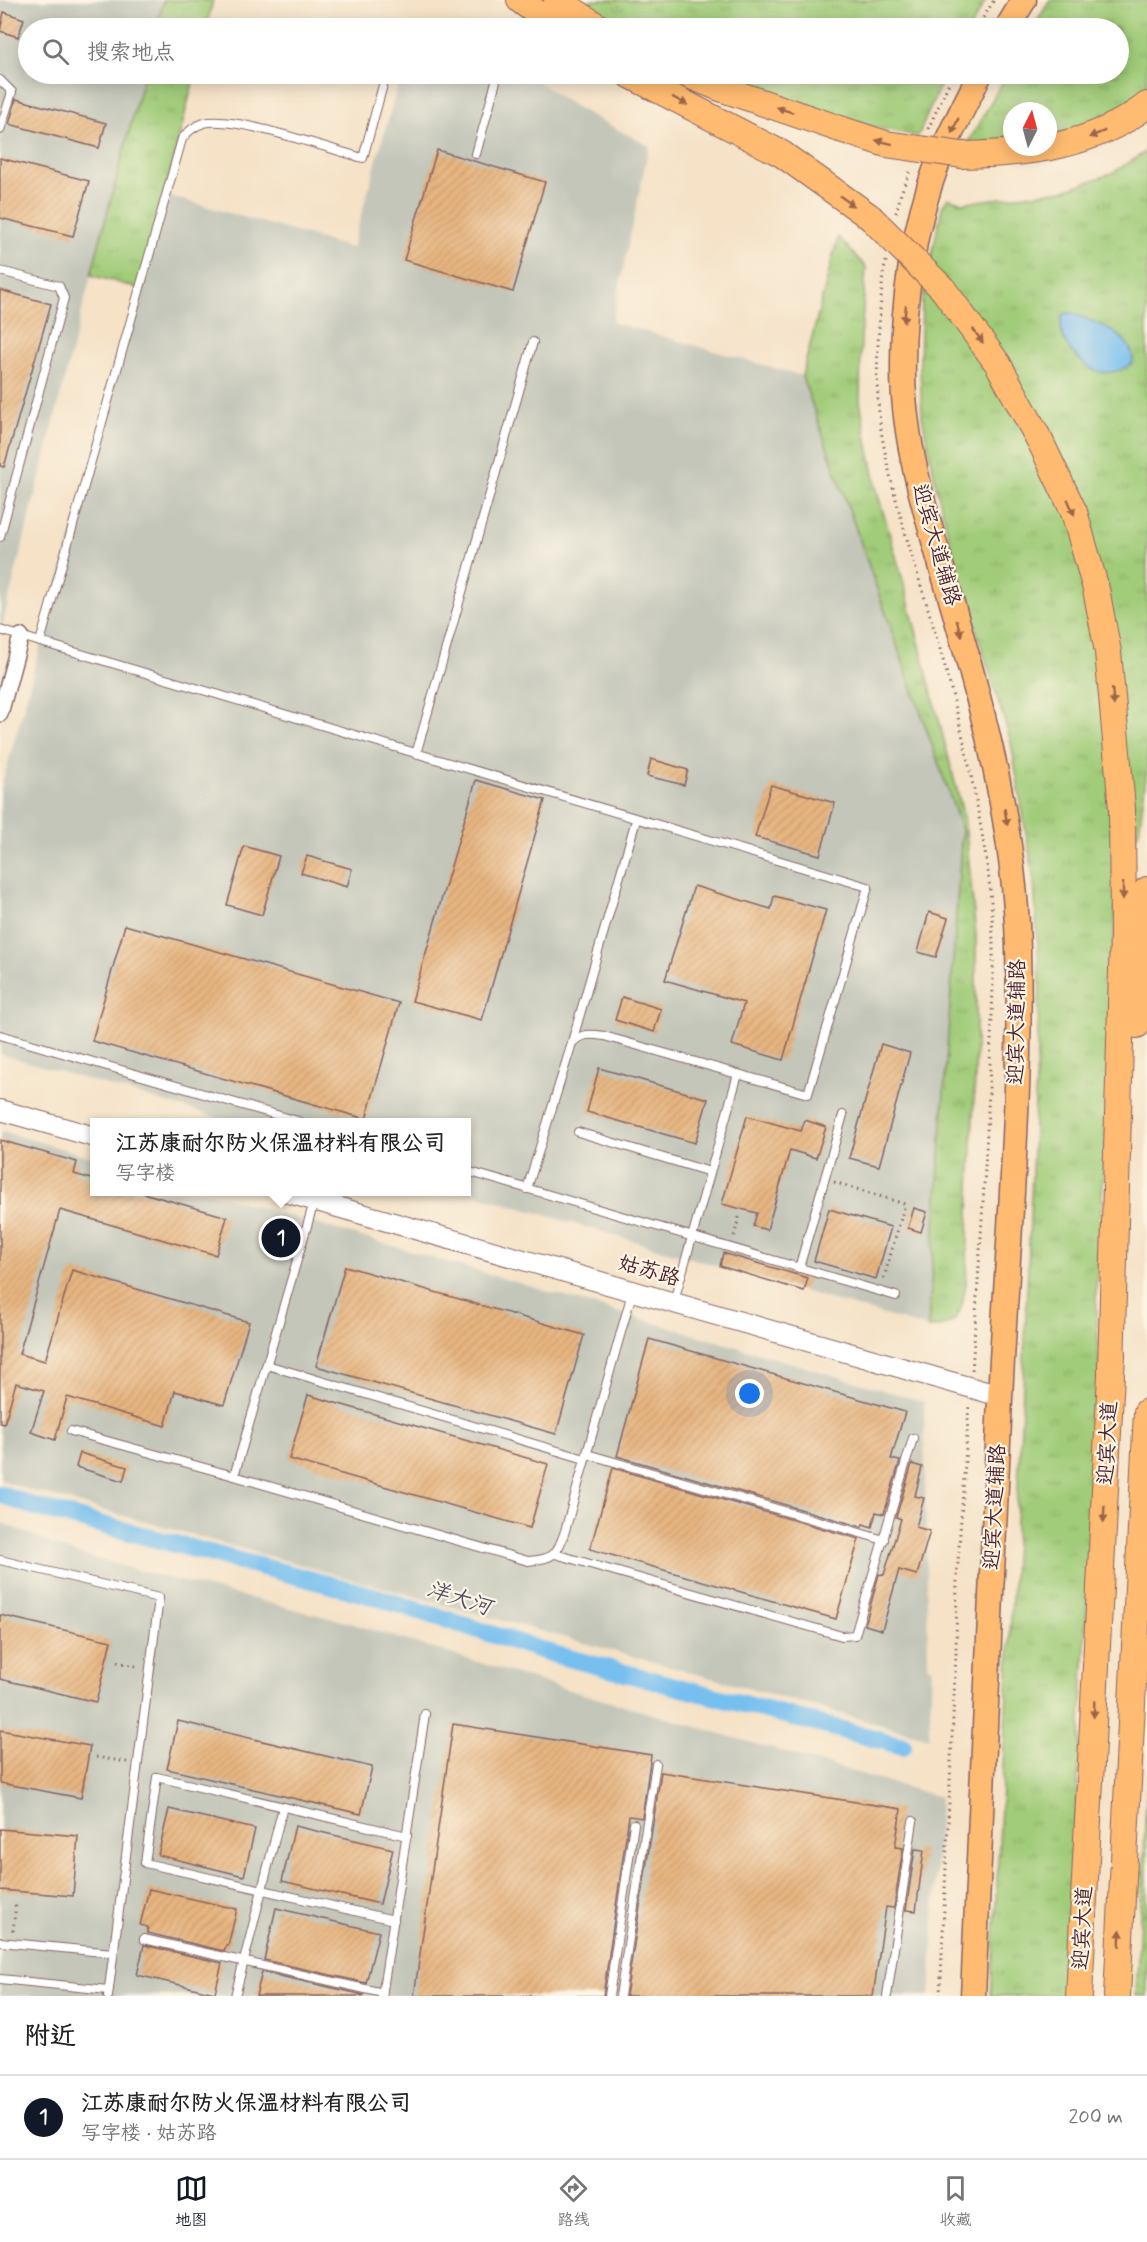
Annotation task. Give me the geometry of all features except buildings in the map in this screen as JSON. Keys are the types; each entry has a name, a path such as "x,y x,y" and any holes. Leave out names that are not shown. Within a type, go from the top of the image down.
{"highway":[{"path":"520,0 544,18"},
{"path":"557,0 585,18"},
{"path":"647,84 782,154 870,217 943,289 998,364 1041,443 1074,512 1096,589 1108,652 1122,808 1123,933 1111,1370"},
{"path":"710,84 886,144 962,155 1007,154 1046,148 1094,136 1133,116 1147,105"},
{"name":"迎宾大道","path":"1079,1996 1111,1370 1147,890"},
{"name":"迎宾大道","path":"1117,1996 1147,1412"}],"main road":[{"path":"1013,18 1024,0"},
{"name":"迎宾大道辅路","path":"973,1996 1018,1040 1017,909 1006,817 983,711 918,481 906,421 903,377 904,327 910,269 922,217 937,165 975,84"}],"street":[{"path":"0,714 21,636"},
{"path":"0,1110 90,1136"},
{"name":"姑苏路","path":"302,1196 1000,1396"}],"lane":[{"path":"0,80 12,92 0,130"},
{"path":"40,642 182,139 188,131 203,124 227,122 363,158 383,84"},
{"path":"476,154 495,84"},
{"path":"0,271 59,286 64,298 0,537"},
{"path":"416,754 533,342"},
{"path":"0,630 868,887 808,1094 604,1036 588,1034 578,1036 572,1043"},
{"path":"527,1189 636,820"},
{"path":"0,1035 287,1118"},
{"path":"673,1303 738,1074"},
{"path":"799,1268 843,1115"},
{"path":"578,1132 710,1172"},
{"path":"471,1172 896,1296"},
{"path":"234,1476 315,1200"},
{"path":"70,1431 528,1561 542,1560 559,1550 633,1291"},
{"path":"267,1365 884,1540"},
{"path":"555,1554 849,1637 855,1635 858,1628 913,1438"},
{"path":"0,1560 159,1598 108,1993 0,1979"},
{"path":"144,1939 382,1994 425,1714"},
{"path":"620,1996 656,1764"},
{"path":"394,1920 145,1863 157,1777 406,1836"},
{"path":"235,1996 283,1807"},
{"path":"887,1996 913,1821"},
{"path":"609,1996 634,1824"},
{"path":"0,1942 113,1953"}],"path":[{"path":"983,18 994,0"},
{"path":"927,130 948,84"},
{"path":"896,216 901,193 914,161"},
{"path":"888,251 883,274 876,357 882,434 910,553 945,666 967,755 986,855 992,925 992,1010 986,1169 957,1576 956,1653 940,1996"},
{"path":"824,1179 905,1204 880,1292"},
{"path":"730,1248 740,1214"},
{"path":"117,1662 150,1669"},
{"path":"96,1757 138,1763"},
{"path":"12,1943 16,1903"}],"shaded area":[{"path":"0,0 164,0 159,18 18,18 18,84 141,84 0,634"},
{"path":"398,84 542,84 575,107 649,146 612,322 802,376 882,588 962,830 928,1328 471,1193 471,1118 219,1118 0,1054 0,792 166,195 352,248"},
{"path":"0,1131 90,1157 90,1196 222,1196 924,1402 928,1667 932,1667 929,1738 26,1489 0,1479"},
{"path":"0,1522 66,1550 144,1572 346,1622 569,1690 940,1797 930,1996 0,1996"}],"green space":[{"path":"164,0 213,0 208,18 159,18"},
{"path":"569,0 986,0 976,18 600,18"},
{"path":"1050,0 1147,0 1147,95 1131,110 1057,135 1057,102 1003,102 1003,142 968,143 1001,84 1129,84 1129,18 1039,18"},
{"path":"141,84 192,84 141,289 91,275"},
{"path":"734,84 941,84 918,136 835,119"},
{"path":"1147,151 1147,770 1139,831 1117,870 1107,1121 1096,1291 1099,1368 1067,1996 991,1996 1022,1409 1040,983 1034,881 1011,742 954,558 922,417 920,366 922,302 942,207 948,198 963,203 1065,190 1113,173"},
{"path":"838,237 866,267 861,338 860,401 878,495 904,584 965,822 976,936 976,1050 966,1284 960,1310 953,1321 947,1325 928,1328 962,830 802,376"},
{"path":"1147,1789 1147,1996 1136,1996"}],"water":[{"path":"1071,313 1101,325 1120,337 1128,344 1133,363 1118,370 1101,372 1077,358 1070,350 1062,332 1063,314"}],"waterway":[{"name":"洋大河","path":"0,1494 38,1508 373,1596 553,1654 903,1746"}],"place":[{"name":"江苏康耐尔防火保温材料有限公司","path":"281,1238"}]}
